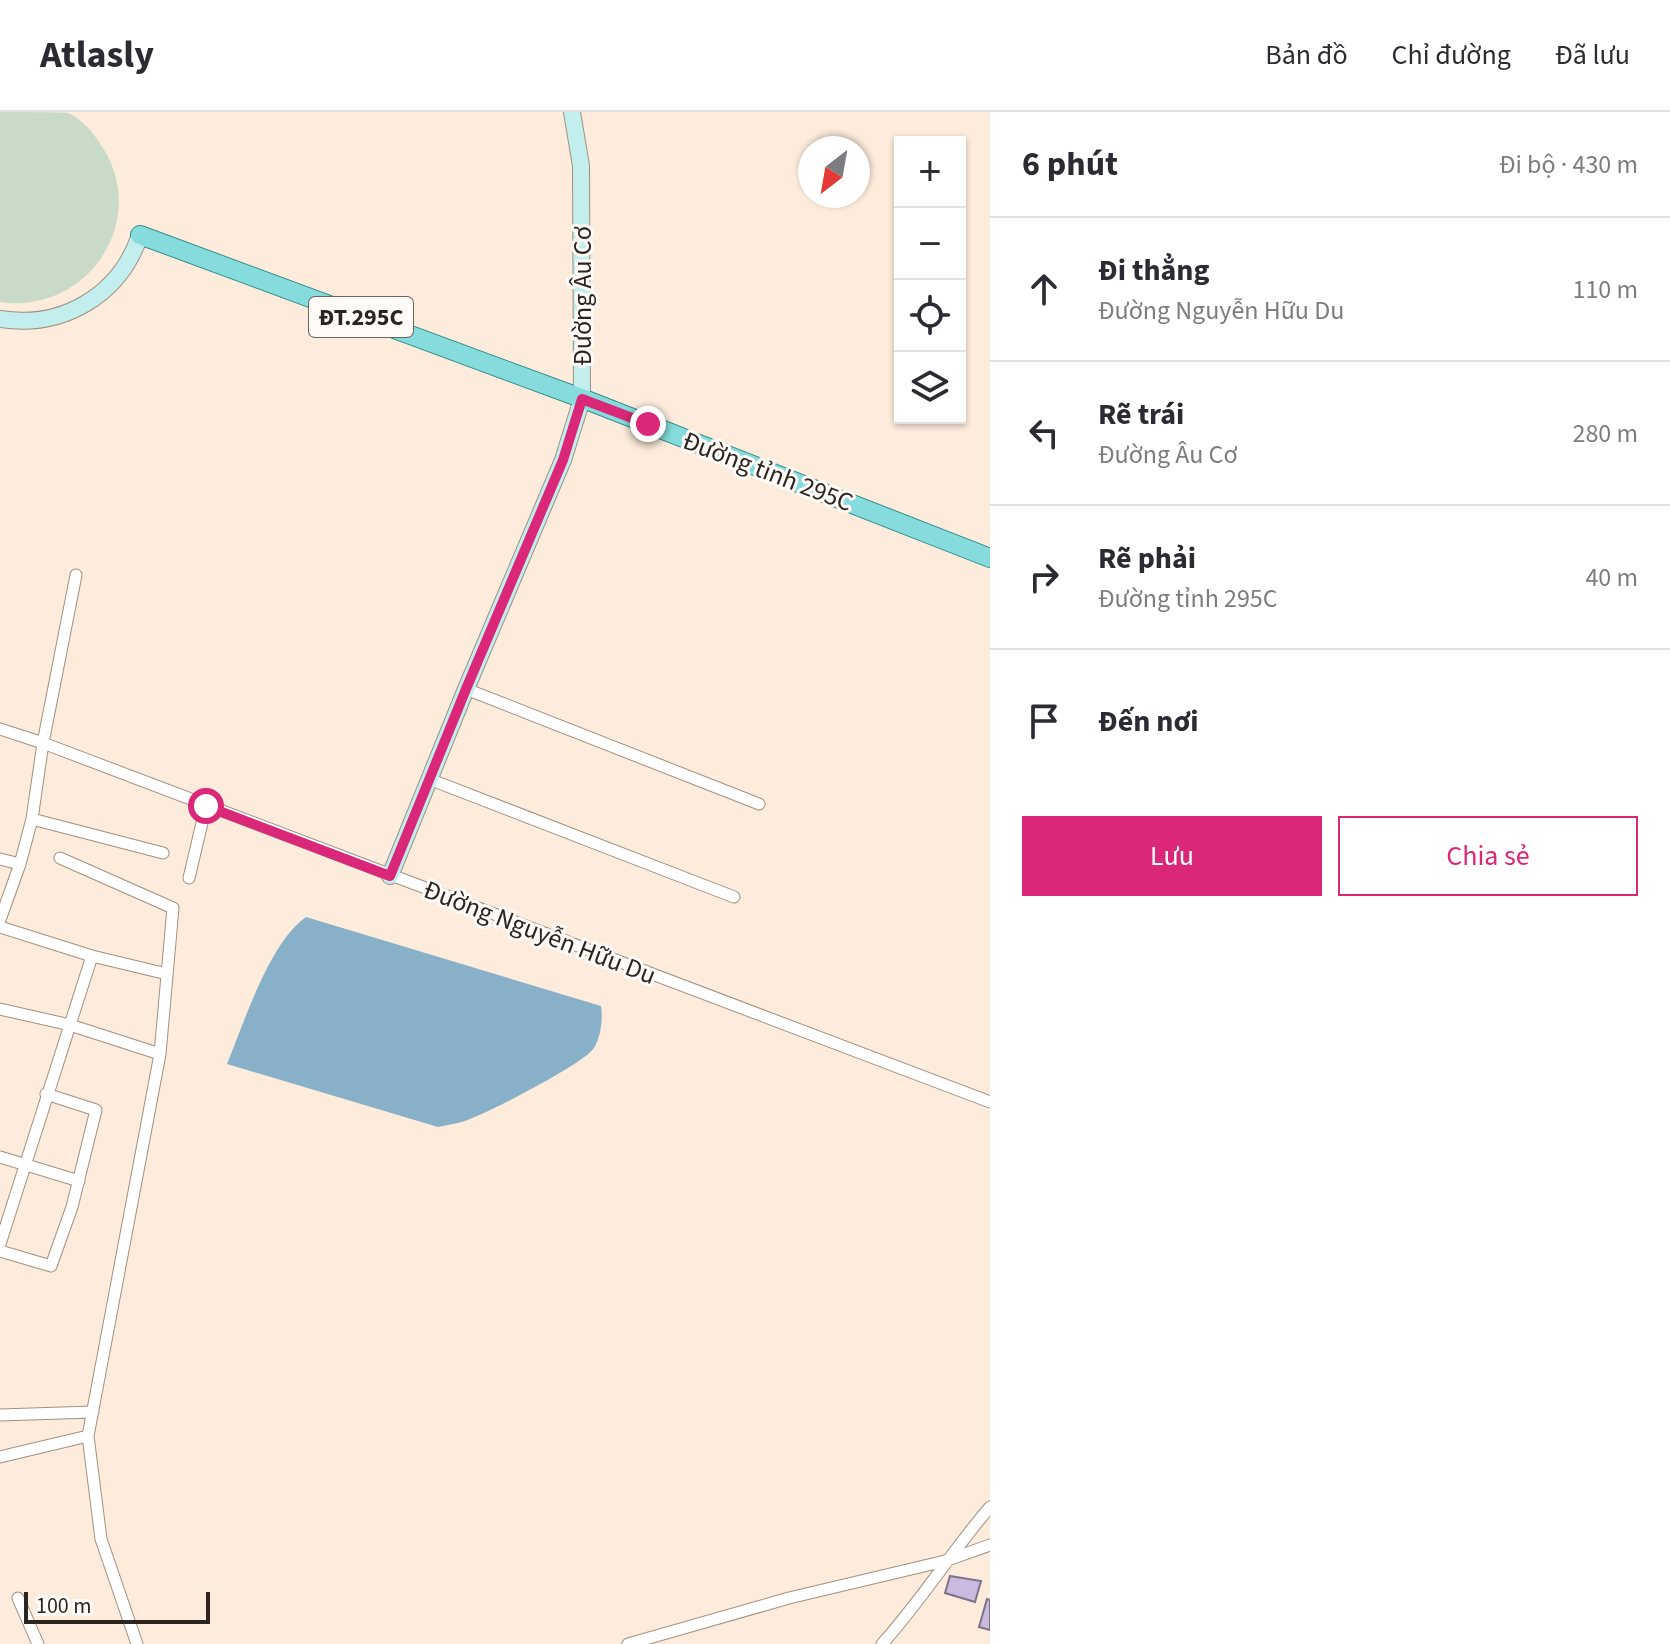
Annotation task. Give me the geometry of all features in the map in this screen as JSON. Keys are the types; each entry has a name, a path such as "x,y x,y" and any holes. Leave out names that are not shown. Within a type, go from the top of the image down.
{"main road":[{"name":"Đường Âu Cơ","path":"390,876 563,460 582,399 581,177 572,112"},
{"name":"Đường tỉnh 295C","path":"140,235 582,399 990,558"},
{"path":"0,319 43,320 87,304 121,272 140,235"}],"street":[{"path":"0,920 32,819 43,743 76,575"},
{"path":"466,689 759,804"},
{"name":"Đường Nguyễn Hữu Du","path":"0,729 990,1102"},
{"path":"429,779 734,897"},
{"path":"189,878 206,806"},
{"path":"32,819 163,853"},
{"path":"60,858 173,908 160,1054 88,1436 101,1539 137,1644"},
{"path":"0,859 20,864"},
{"path":"0,927 92,956 167,974"},
{"path":"0,1244 92,956"},
{"path":"0,1009 70,1025 160,1054"},
{"path":"0,1251 51,1266 79,1181 96,1110 46,1094"},
{"path":"0,1157 79,1181"},
{"path":"0,1415 93,1412"},
{"path":"0,1457 88,1436"},
{"path":"882,1644 909,1614 945,1561 990,1507"},
{"path":"628,1644 789,1598 945,1561 990,1545"},
{"path":"18,1598 38,1644"}],"green space":[{"path":"0,112 72,115 96,138 114,171 119,200 115,229 103,255 85,277 61,293 32,302 0,302"}],"water":[{"path":"306,917 601,1006 601,1027 594,1048 532,1088 462,1122 438,1127 227,1064 269,964 280,945"}],"building":[{"path":"950,1576 981,1581 975,1602 945,1593"},
{"path":"987,1599 990,1600 990,1630 979,1627"}],"route":[{"path":"206,806 390,876 563,460 582,399 648,424"}]}
